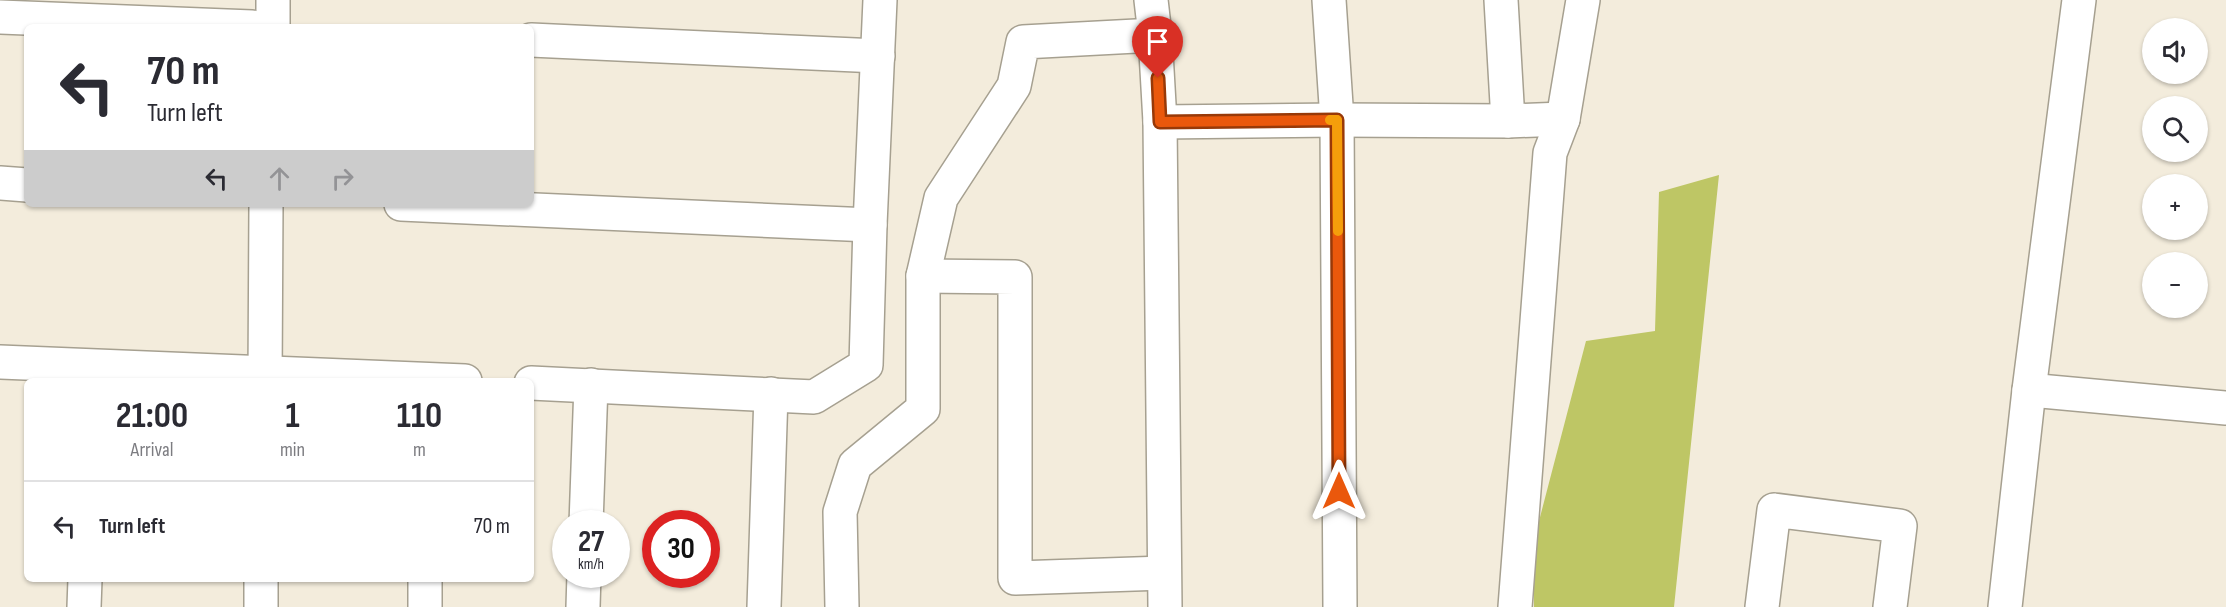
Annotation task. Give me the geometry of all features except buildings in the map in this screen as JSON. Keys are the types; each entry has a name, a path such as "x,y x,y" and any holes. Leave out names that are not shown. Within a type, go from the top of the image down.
{"street":[{"path":"273,0 273,24"},
{"path":"534,383 814,397 867,365 870,225 880,0"},
{"path":"1151,0 1160,122 1165,607"},
{"path":"1329,0 1337,120 1340,607"},
{"path":"1501,0 1508,122"},
{"path":"1515,607 1550,153 1563,119 1583,0"},
{"path":"2005,607 2029,390 2079,0"},
{"path":"0,17 176,24"},
{"path":"842,607 840,512 855,465 923,409 923,276 941,198 1014,86 1023,42 1155,34"},
{"path":"534,40 878,56"},
{"path":"1160,122 1337,120 1508,122 1563,119"},
{"path":"0,183 24,185"},
{"path":"265,377 266,207"},
{"path":"468,207 870,225"},
{"path":"923,276 1015,277 1015,578 1164,573"},
{"path":"0,362 88,373 320,378"},
{"path":"587,510 591,385"},
{"path":"2029,390 2226,408"},
{"path":"764,607 771,394"},
{"path":"1762,607 1774,510 1899,526 1890,607"},
{"path":"84,607 85,582"},
{"path":"261,582 261,607"},
{"path":"425,582 425,607"},
{"path":"583,607 584,588"}],"green space":[{"path":"1719,175 1674,607 1534,607 1533,544 1586,341 1655,331 1659,192"}],"slow traffic":[{"path":"1330,120 1337,120 1338,231"}],"route":[{"path":"1158,78 1160,122 1337,120 1339,491"}]}
